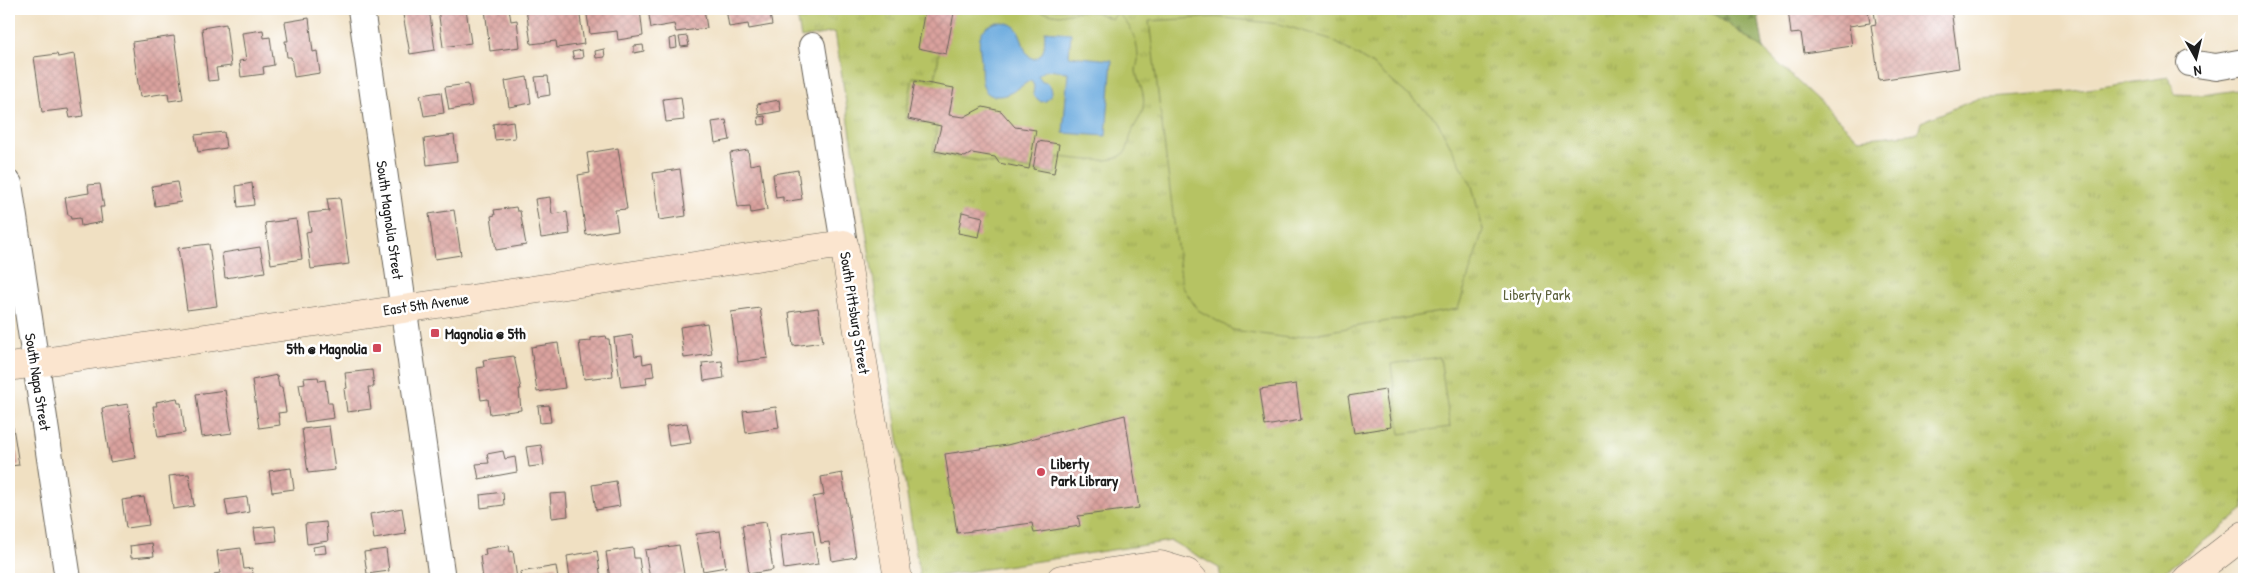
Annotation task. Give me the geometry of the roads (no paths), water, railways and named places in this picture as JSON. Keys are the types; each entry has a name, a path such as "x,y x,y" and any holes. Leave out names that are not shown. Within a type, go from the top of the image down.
{"street":[{"name":"South Magnolia Street","path":"361,9 442,579"},
{"name":"South Pittsburg Street","path":"812,46 898,579"},
{"path":"2190,63 2216,67 2244,62"},
{"name":"South Napa Street","path":"9,184 22,365 68,579"},
{"name":"East 5th Avenue","path":"22,365 844,244"},
{"path":"2187,579 2244,534"},
{"path":"1061,579 1160,565 1190,576"}],"water":[{"path":"997,22 1014,26 1018,31 1025,50 1034,59 1043,51 1045,31 1071,33 1069,56 1112,60 1106,136 1063,133 1068,72 1046,70 1038,76 1042,82 1050,85 1052,93 1046,101 1041,102 1033,95 1034,86 1031,80 1003,96 992,96 987,93 982,84 979,42 985,29"}],"place":[{"name":"Magnolia @ 5th","path":"435,333"},
{"name":"5th @ Magnolia","path":"377,348"},
{"name":"Liberty Park Library","path":"1041,472"}],"park label":[{"name":"Liberty Park","path":"1537,294"}]}
